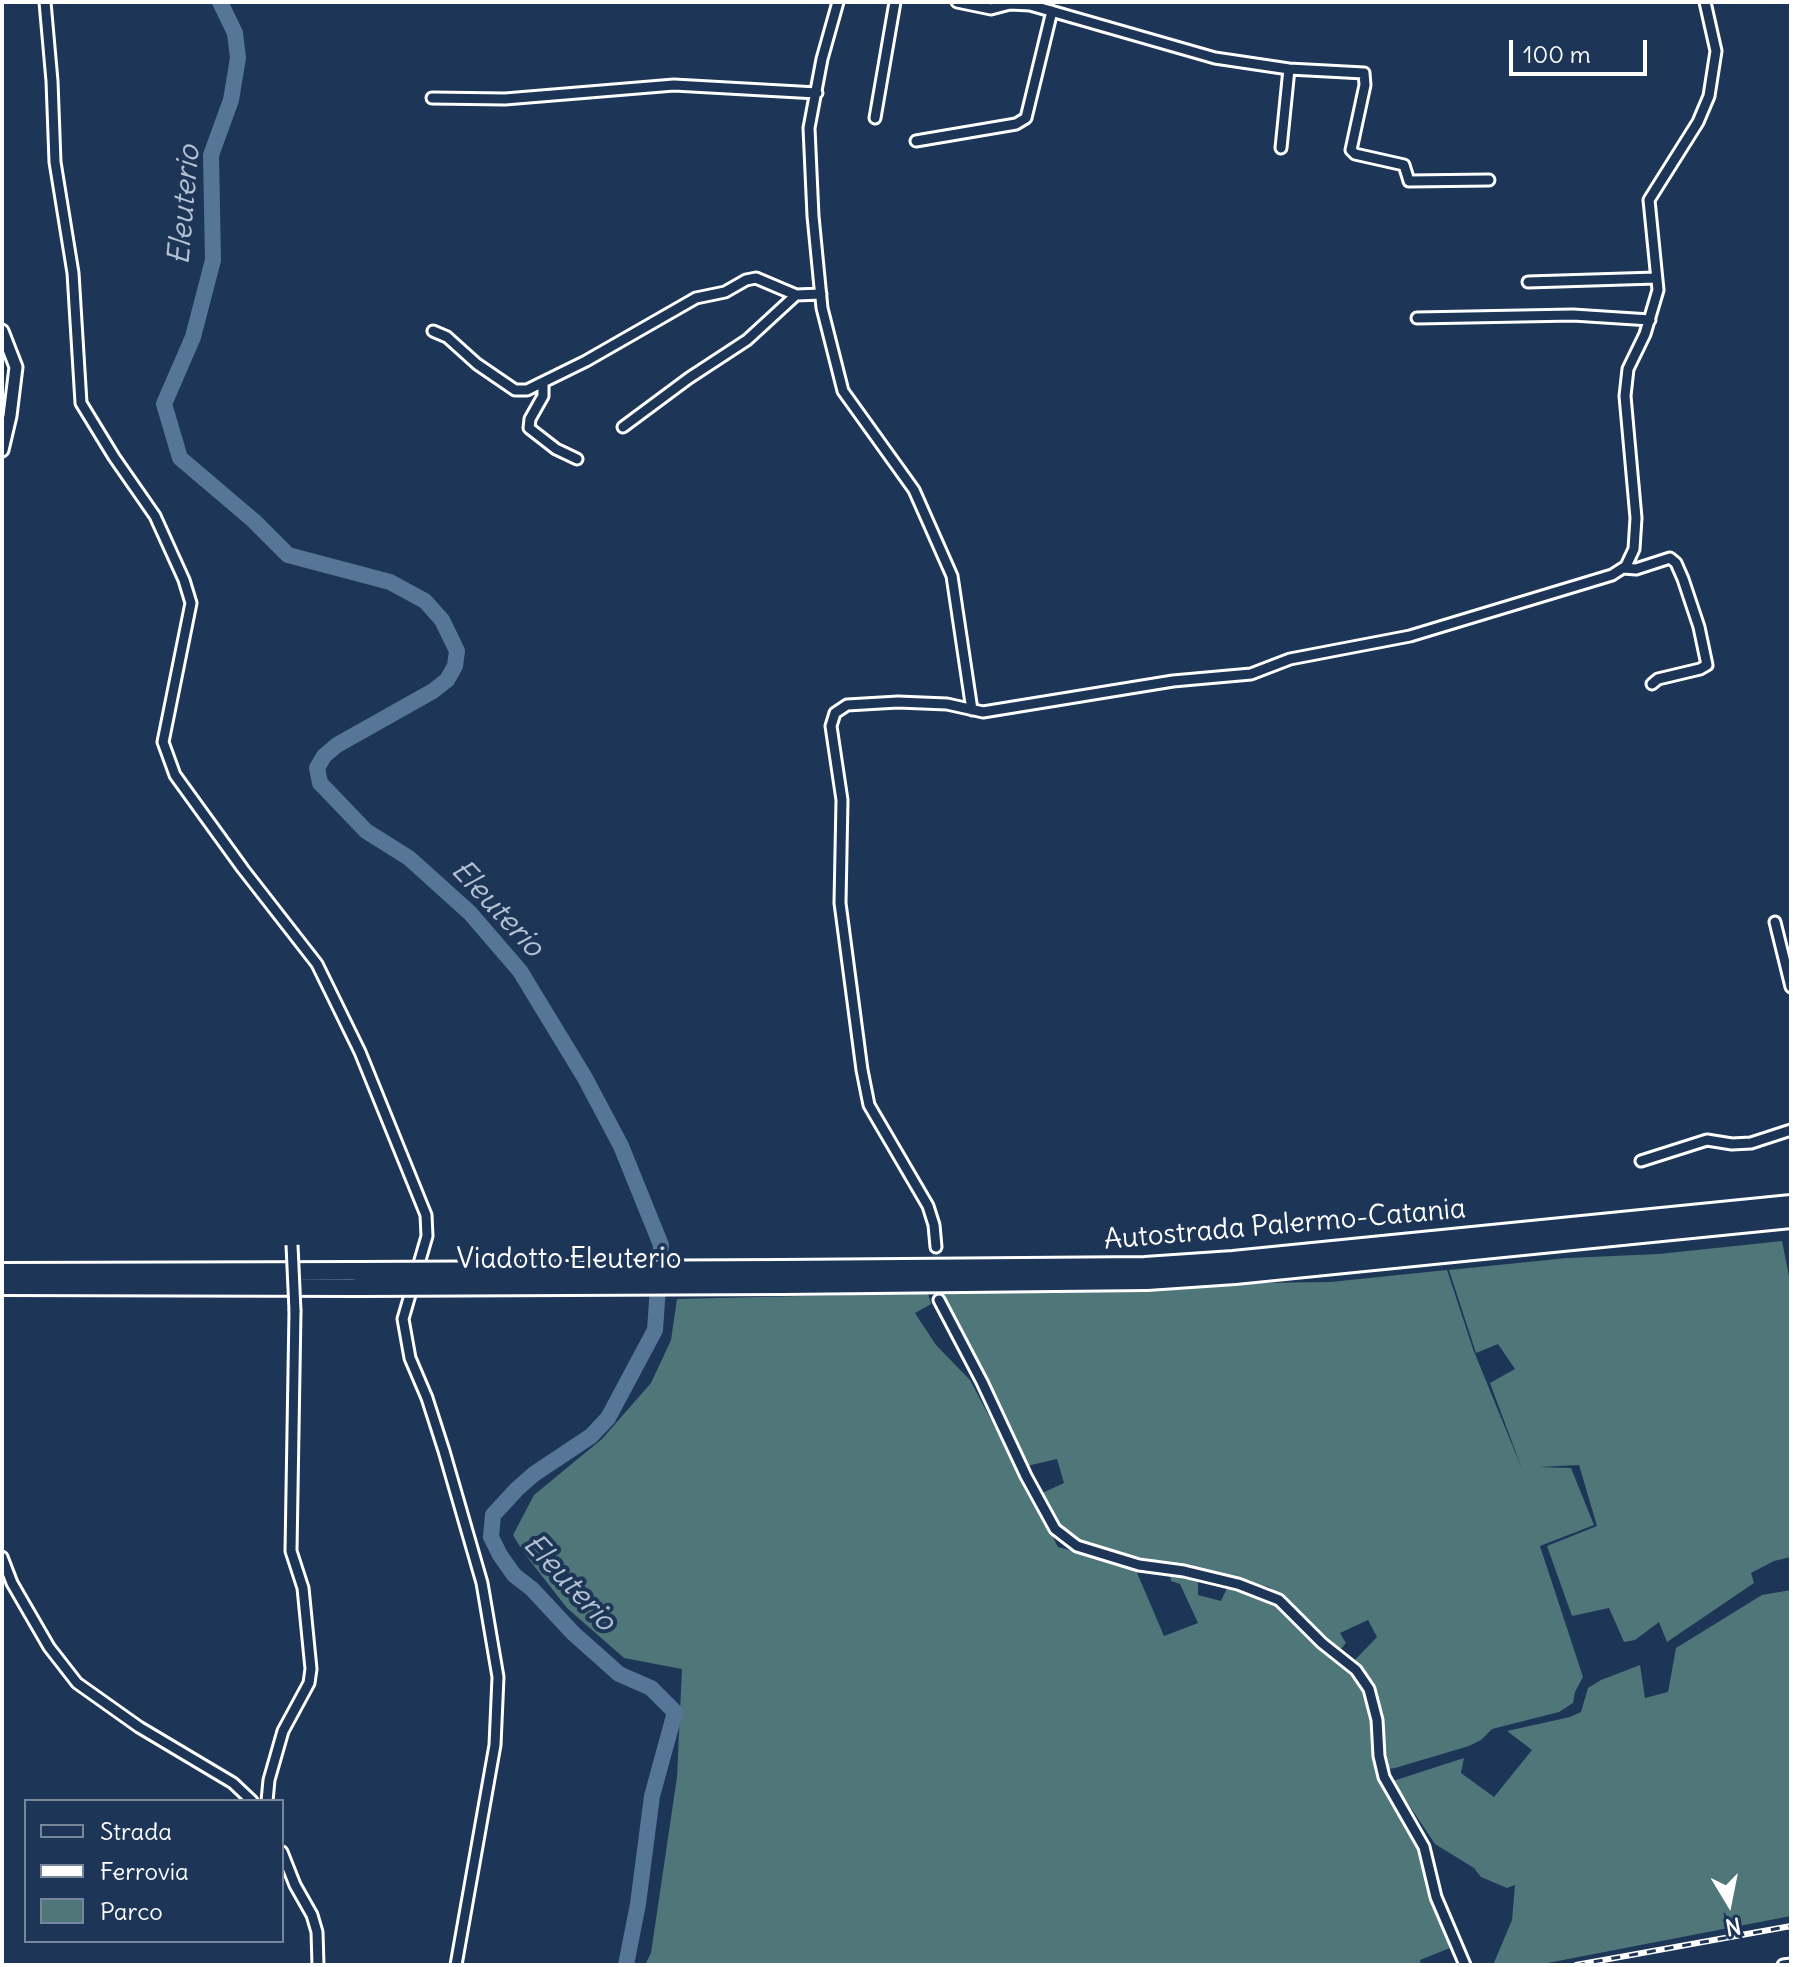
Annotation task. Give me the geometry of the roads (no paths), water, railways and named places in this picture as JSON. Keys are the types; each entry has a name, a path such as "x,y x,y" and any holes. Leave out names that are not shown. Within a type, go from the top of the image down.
{"highway":[{"name":"Autostrada Palermo-Catania","path":"781,1277 1145,1266 1233,1260 1791,1204"},
{"name":"Autostrada Palermo-Catania","path":"781,1277 1147,1281 1235,1275 1791,1219"},
{"path":"2,1272 357,1279"},
{"name":"Viadotto Eleuterio","path":"357,1279 781,1277"},
{"path":"2,1286 357,1279"}],"street":[{"path":"45,2 55,162 73,273 81,403 155,516 191,603 163,742 175,775 317,964 360,1052 426,1215 427,1236 403,1319 410,1358 444,1451 482,1583 498,1677 495,1745 456,1965"},
{"path":"838,2 822,59 809,128 821,294 829,339 843,391 914,490 952,576 972,710"},
{"path":"875,118 895,2"},
{"path":"957,2 991,9 1010,4 1030,5 1215,58 1289,69 1364,73 1365,85 1351,150 1355,154 1404,165 1409,181 1489,180"},
{"path":"1623,568 1634,549 1636,534 1635,490 1625,414 1628,369 1650,320 1658,290 1649,200 1698,122 1709,96 1716,51 1705,2"},
{"path":"916,141 1016,124 1026,118 1052,11"},
{"path":"1281,148 1289,69"},
{"path":"432,98 505,99 674,85 817,93"},
{"path":"433,331 447,337 477,364 515,390 527,390 696,298 725,292 746,280 756,278 796,295 821,294"},
{"path":"1528,282 1656,278"},
{"path":"623,427 747,340 796,295"},
{"path":"1417,318 1573,315 1650,320"},
{"path":"2,331 16,367 2,450"},
{"path":"543,384 543,396 530,419 529,428 556,449 577,459"},
{"path":"936,1247 928,1206 869,1105 865,1084 840,903 842,800 831,726 835,713 847,705 898,702 947,704 983,712 1173,681 1251,674 1290,659 1410,636 1599,579 1623,568 1636,569 1670,558 1676,563 1683,579 1699,627 1707,665 1658,679 1652,684"},
{"path":"1774,917 1791,987"},
{"path":"1641,1161 1707,1140 1751,1143 1791,1130"},
{"path":"267,1799 269,1780 283,1731 309,1683 311,1669 303,1588 291,1551 295,1311 292,1245"},
{"path":"939,1300 1055,1529 1077,1546 1139,1565 1184,1571 1238,1584 1279,1600 1322,1643 1356,1670 1369,1689 1377,1720 1379,1756 1384,1777 1424,1847 1436,1897 1465,1965"},
{"path":"2,1557 12,1583 49,1647 77,1683 139,1727 233,1783 250,1799"},
{"path":"284,1857 312,1915 317,1932 318,1965"},
{"path":"1783,1965 1791,1964"}],"waterway":[{"name":"Eleuterio","path":"220,2 235,33 238,58 231,100 211,155 213,260 193,337 164,404 180,458 254,521 288,555 390,582 425,601 442,620 457,651 455,666 447,680 337,745 324,756 317,768 320,783 366,831 409,858 470,913 520,971 585,1078 621,1146 661,1245 655,1330 608,1418 591,1436 517,1489 493,1515 491,1537 514,1575 532,1589 573,1633 619,1674 651,1688 675,1712 652,1796 638,1904 626,1965"}],"tunnel":[{"path":"936,1247 939,1300"}],"railway":[{"path":"1576,1965 1791,1926"}]}
